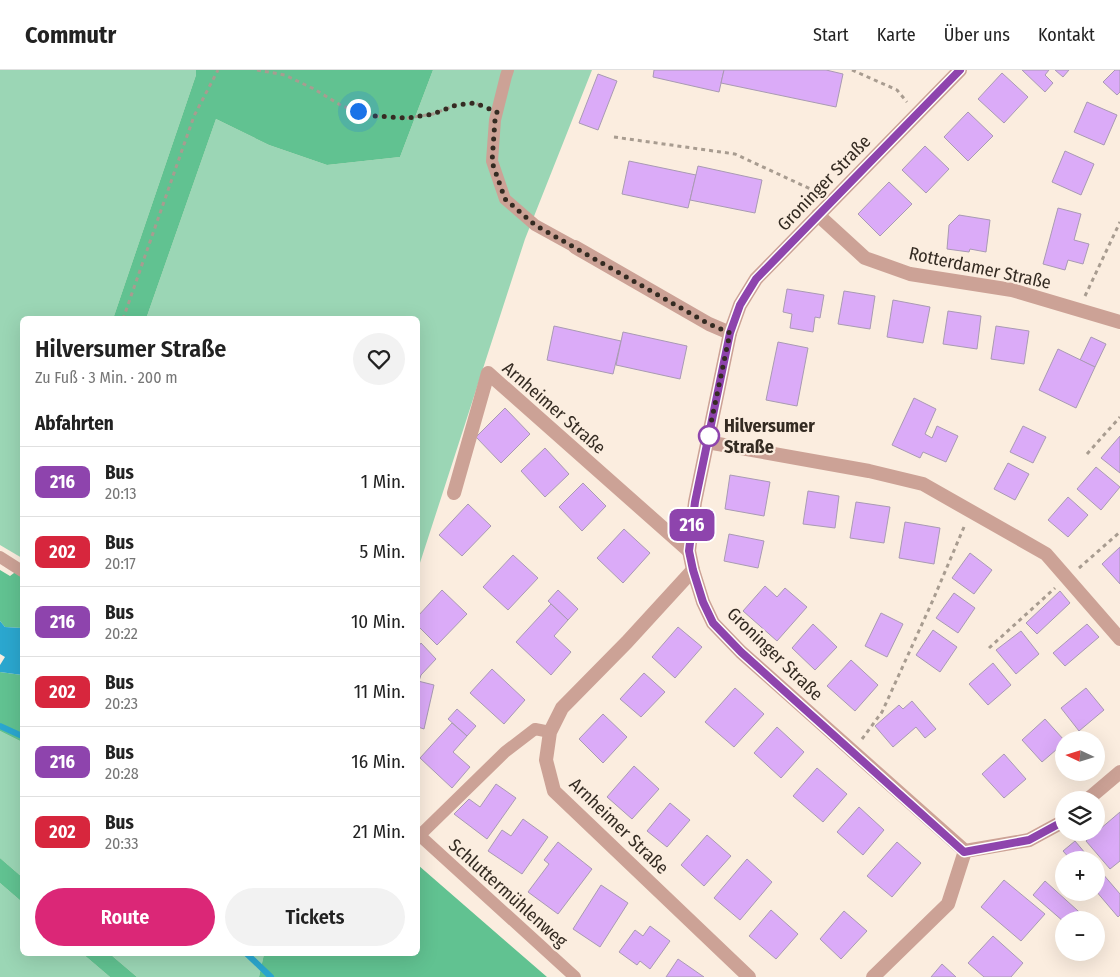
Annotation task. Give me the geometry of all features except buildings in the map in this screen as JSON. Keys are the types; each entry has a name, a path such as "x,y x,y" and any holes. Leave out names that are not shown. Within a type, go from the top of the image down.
{"street":[{"name":"Groninger Straße","path":"960,70 756,279 740,305 730,333 707,442 695,502 689,551 703,602 713,623 741,652 964,852"},
{"name":"Rotterdamer Straße","path":"818,216 865,258 901,271 1012,290 1120,322"},
{"path":"575,247 709,324 730,333"},
{"name":"Arnheimer Straße","path":"454,493 488,373 689,551"},
{"path":"707,442 869,471 923,484 1046,554 1120,639"},
{"name":"Arnheimer Straße","path":"693,570 628,642 562,708 550,732 546,760 554,791 748,977"},
{"path":"1098,791 1120,772"},
{"path":"873,977 948,904 964,852 1029,840 1055,826"}],"lane":[{"path":"508,70 495,120 492,162 505,199 535,225 575,247"},
{"path":"0,557 20,570"},
{"path":"420,833 505,752 534,729 550,732"},
{"name":"Schluttermühlenweg","path":"420,837 575,977"}],"path":[{"path":"124,316 194,116 218,70"},
{"path":"257,70 285,75 314,89 342,106 374,116 408,118 433,114 456,105 475,103 497,112"},
{"path":"283,70 285,75"},
{"path":"852,70 897,90 918,113"},
{"path":"614,136 735,154 833,200"},
{"path":"1079,310 1120,222"},
{"path":"1087,454 1120,417"},
{"path":"852,752 882,712 971,512"},
{"path":"988,648 1120,532"}],"green space":[{"path":"0,70 196,70 196,75 114,316 20,316 20,557 0,545"},
{"path":"196,70 433,70 400,157 327,165 269,145 216,119 147,316 114,316 196,75"},
{"path":"433,70 592,70 525,239 420,563 420,316 147,316 216,119 269,145 327,165 400,157"},
{"path":"20,568 20,628 5,627 0,621 0,570 10,576"},
{"path":"0,672 20,675 20,741 0,731"},
{"path":"0,731 20,741 20,875 0,858"},
{"path":"0,858 20,875 20,900 0,883"},
{"path":"420,867 547,977 259,977 264,956 420,956"},
{"path":"0,883 20,900 20,956 85,956 110,977 0,977"},
{"path":"85,956 112,956 137,977 110,977"},
{"path":"112,956 264,956 259,977 137,977"}],"water":[{"path":"0,621 5,627 20,628 20,675 0,672 0,665 5,657 0,654"}],"waterway":[{"path":"0,726 20,735"},
{"path":"249,956 271,977"}],"bus line":[{"name":"216","path":"960,70 756,279 740,305 730,333 695,502 689,551 703,602 713,623 741,652 964,852 1029,840 1055,826"}],"place":[{"name":"Hilversumer Straße","path":"709,436"}],"route":[{"path":"358,111 374,116 408,118 433,114 456,105 475,103 497,112 492,162 505,199 535,225 709,324 730,333 707,442 709,436"}]}
